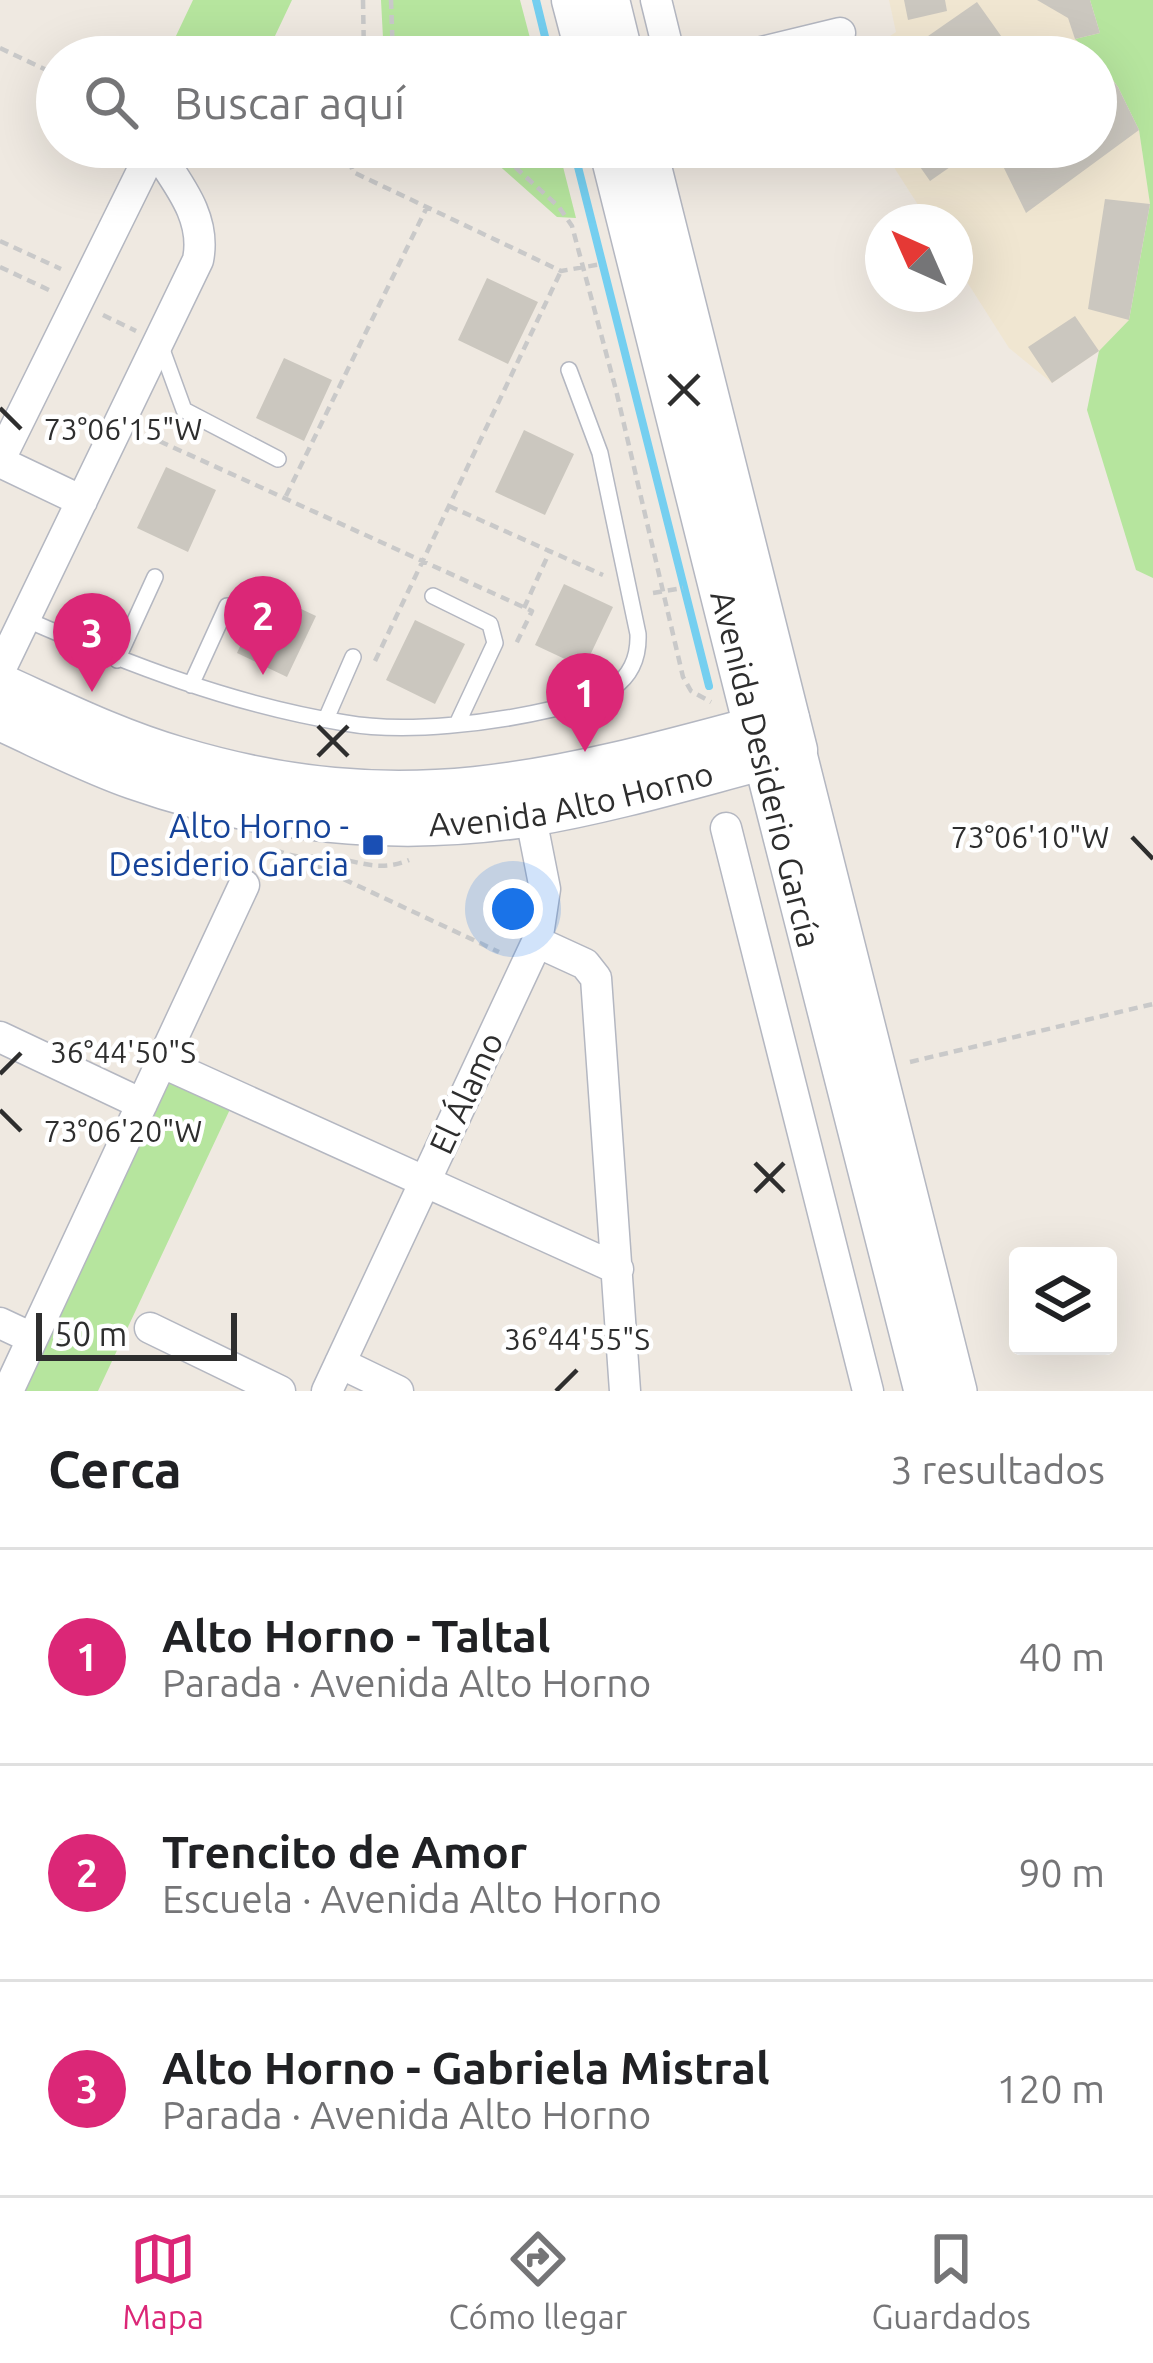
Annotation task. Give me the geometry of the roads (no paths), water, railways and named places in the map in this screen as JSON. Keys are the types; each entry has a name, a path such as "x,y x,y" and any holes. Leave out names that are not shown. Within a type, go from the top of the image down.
{"main road":[{"path":"574,0 583,36"},
{"path":"608,0 617,36"},
{"name":"Avenida Desiderio García","path":"620,168 649,233"},
{"name":"Avenida Desiderio García","path":"646,168 649,233 765,739"},
{"name":"Avenida Alto Horno","path":"1,713 132,778 262,812 406,825 765,739"}],"street":[{"path":"656,0 665,36"},
{"path":"828,36 840,33"},
{"path":"82,501 0,460 144,168"},
{"path":"0,670 198,260 195,214 167,168"},
{"name":"Avenida Desiderio García","path":"765,739 957,1391"},
{"name":"El Álamo","path":"334,1377 531,953 545,889 528,799"},
{"name":"Avenida Desiderio García","path":"726,828 868,1391"},
{"path":"8,1391 244,886"},
{"path":"531,953 585,964 596,978 625,1391"},
{"path":"0,1037 142,1104"},
{"path":"161,1062 618,1269"},
{"name":"Avenida Desiderio García","path":"871,1095 924,1391"},
{"path":"0,1323 32,1338"},
{"path":"150,1328 280,1391"},
{"path":"334,1377 398,1391"}],"lane":[{"path":"159,341 184,410 278,458"},
{"path":"25,619 117,660 191,685 326,719 388,727 509,718 604,695 621,684 633,667 638,646 600,453 569,370"},
{"path":"117,660 155,577"},
{"path":"433,596 490,624 496,632 458,722"},
{"path":"191,685 227,606"},
{"path":"326,719 353,657"}],"waterway":[{"path":"536,0 545,36"},
{"path":"578,168 709,686"}],"place":[{"name":"Trencito de Amor","path":"263,675"},
{"name":"Alto Horno - Gabriela Mistral","path":"92,692"},
{"name":"Alto Horno - Taltal","path":"585,752"},
{"name":"Alto Horno - Desiderio Garcia","path":"373,845"}]}
